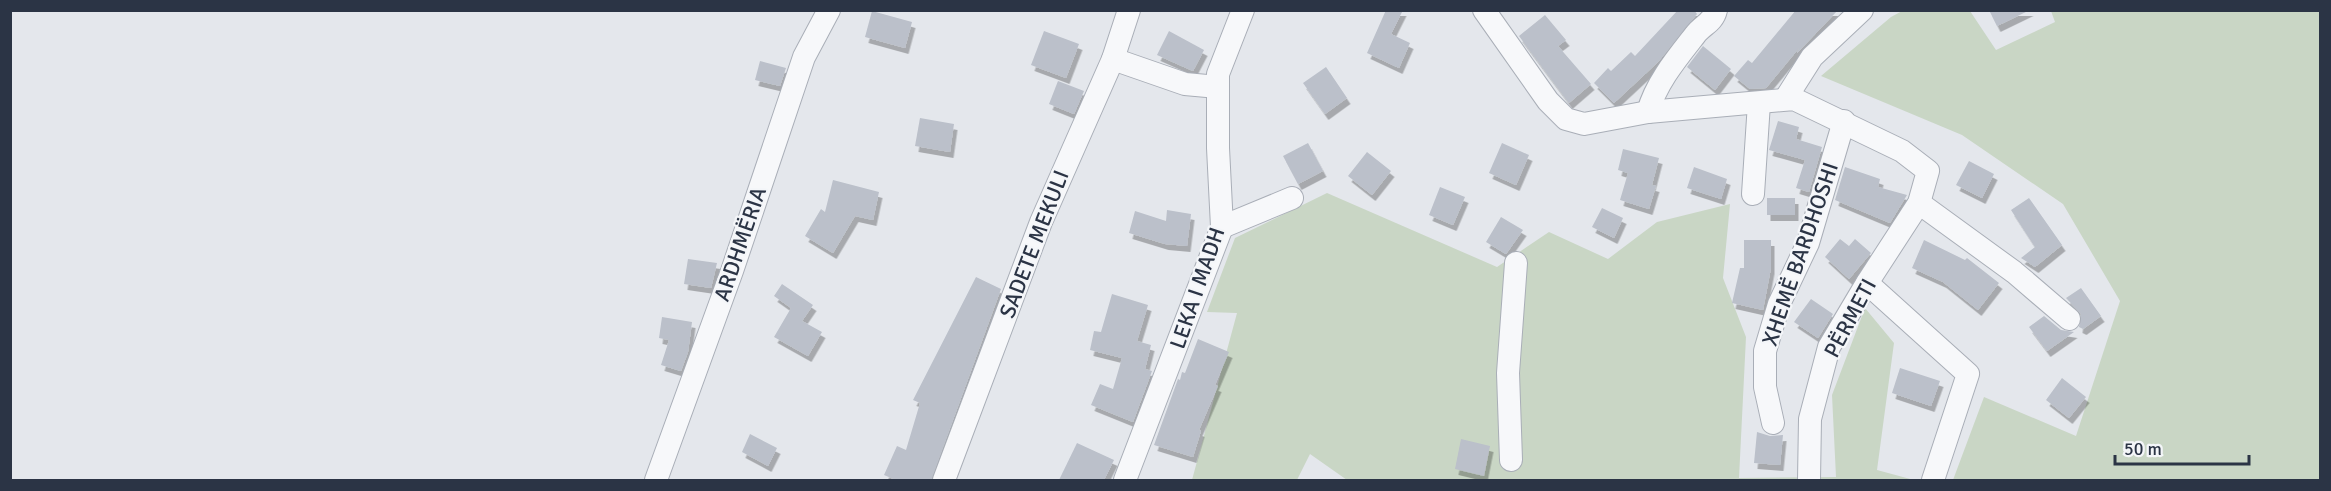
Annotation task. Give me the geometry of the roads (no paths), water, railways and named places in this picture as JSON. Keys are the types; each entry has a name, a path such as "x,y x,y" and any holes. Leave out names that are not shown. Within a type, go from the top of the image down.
{"street":[{"name":"ARDHMËRIA","path":"656,480 732,271 804,57 829,10"},
{"name":"SADETE MEKULI","path":"944,480 1041,222 1113,59 1129,10"},
{"name":"LEKA I MADH","path":"1125,480 1222,227 1218,148 1218,74 1243,10"},
{"path":"1484,10 1548,101 1566,119 1584,124 1648,112 1759,103 1786,98 1812,57 1855,13"},
{"path":"1648,112 1653,96 1666,75 1697,32 1714,19 1716,10"},
{"path":"1113,59 1185,84 1218,87"},
{"name":"PËRMETI","path":"1786,98 1844,121 1902,151 1928,171 1919,202 1829,347 1810,418 1809,480"},
{"path":"1753,194 1759,103"},
{"name":"XHEMË BARDHOSHI","path":"1773,423 1765,387 1765,351 1779,304 1808,243 1844,121"},
{"path":"1222,227 1292,198"},
{"path":"1919,202 2014,272 2069,319"},
{"path":"1511,460 1508,373 1516,263"},
{"path":"1867,283 1968,374 1933,480"}]}
